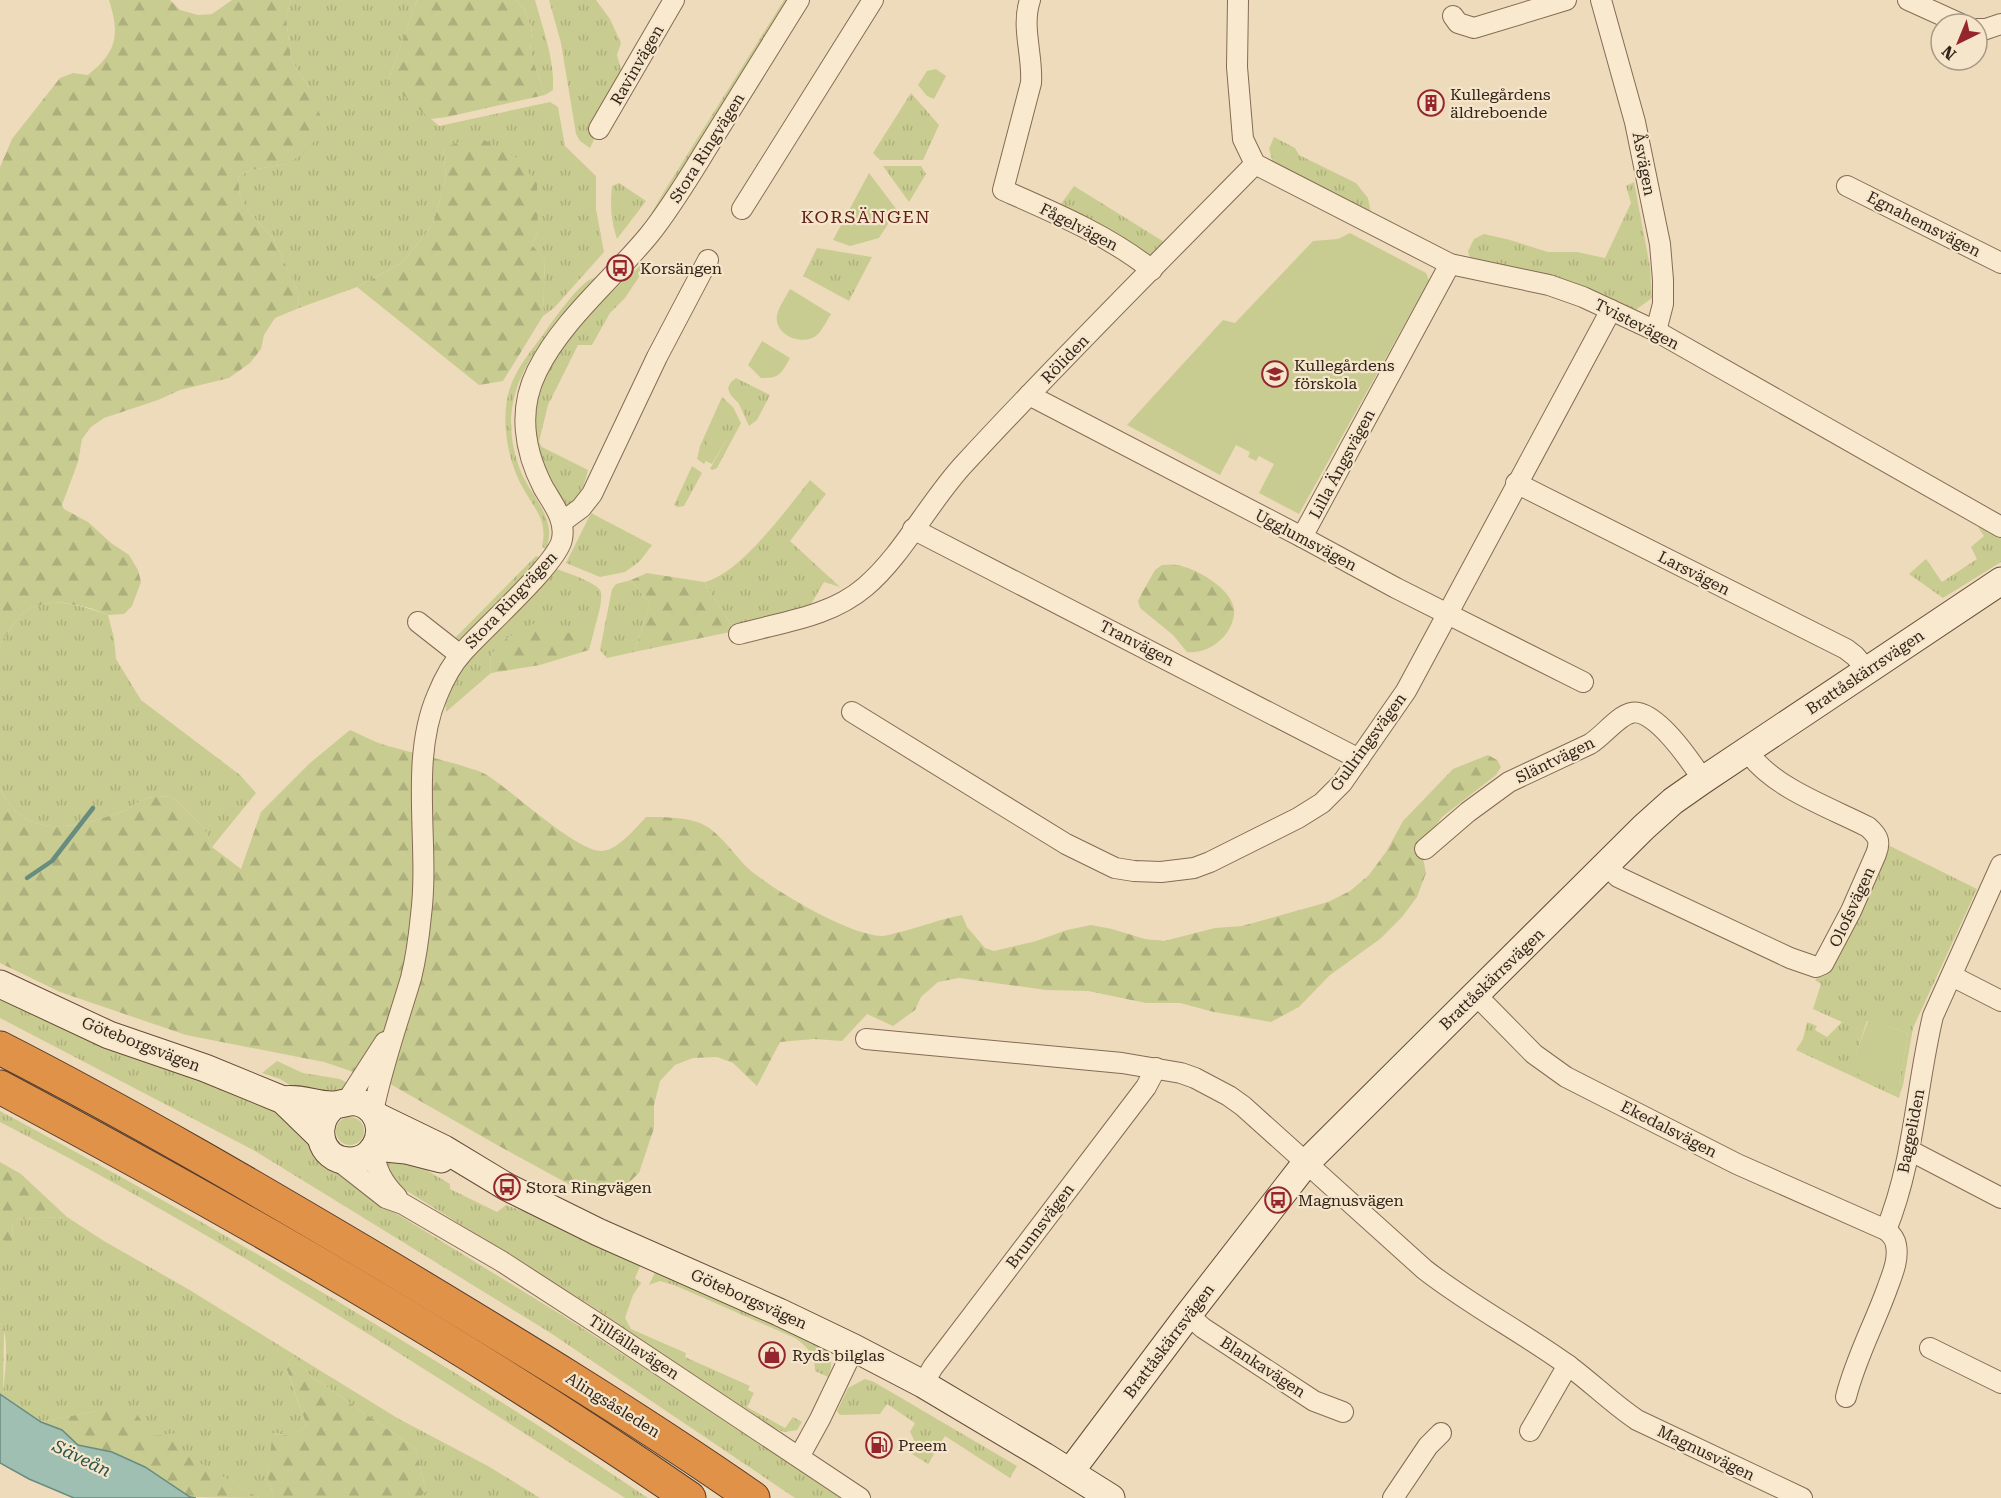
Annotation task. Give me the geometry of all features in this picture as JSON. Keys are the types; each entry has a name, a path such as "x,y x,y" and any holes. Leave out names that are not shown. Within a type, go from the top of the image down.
{"highway":[{"name":"Alingsåsleden","path":"0,1048 290,1208 471,1316 676,1444 753,1498"},
{"path":"0,1087 175,1180 370,1295 488,1366 689,1498"}],"street":[{"name":"Ravinvägen","path":"599,129 674,0"},
{"name":"Stora Ringvägen","path":"374,1114 394,1030 412,975 421,915 424,871 422,768 426,733 437,696 460,655 558,550 563,538 562,522 531,459 526,440 525,410 528,393 545,357 576,317 649,235 674,200 799,0"},
{"path":"742,209 873,0"},
{"name":"Fågelvägen","path":"1030,0 1026,21 1032,70 1031,83 1003,190 1049,210 1133,255 1152,270"},
{"path":"1238,0 1237,67 1243,140 1255,164"},
{"path":"1453,16 1458,24 1474,28 1566,0"},
{"name":"Åsvägen","path":"1601,0 1635,122 1660,244 1664,280 1663,304 1656,331"},
{"path":"1908,0 1935,12"},
{"name":"Tvistevägen","path":"1255,164 1450,264 1549,285 1656,331 2001,527"},
{"name":"Röliden","path":"739,634 814,615 832,608 865,586 962,466 1255,164"},
{"name":"Egnahemsvägen","path":"1846,186 2001,263"},
{"path":"562,522 581,508 592,494 657,357 708,260"},
{"name":"Lilla Ängsvägen","path":"1302,537 1450,264"},
{"name":"Gullringsvägen","path":"852,711 1074,848 1116,868 1134,871 1179,871 1194,868 1254,840 1322,803 1342,783 1406,691 1611,310"},
{"name":"Ugglumsvägen","path":"1029,395 1447,614 1583,682"},
{"name":"Larsvägen","path":"1516,483 1846,650 1855,656 1867,670"},
{"name":"Tranvägen","path":"913,529 1359,759"},
{"name":"Brattåskärrsvägen","path":"1070,1472 1306,1163 1659,813 1703,780 2001,581"},
{"path":"418,622 460,655"},
{"name":"Släntvägen","path":"1425,849 1468,812 1509,783 1599,739 1627,714 1633,712 1641,712 1667,733 1703,780"},
{"name":"Olofsvägen","path":"1606,866 1618,877 1790,958 1816,967 1823,964 1851,911 1876,854 1880,844 1878,838 1868,827 1775,780 1757,764 1748,752"},
{"name":"Baggeliden","path":"1886,1230 1893,1213 1909,1150 1933,1016 2001,865"},
{"path":"1952,976 2001,1001"},
{"name":"Göteborgsvägen","path":"0,984 109,1035 205,1068 283,1100 327,1146"},
{"name":"Ekedalsvägen","path":"1475,994 1534,1054 1566,1077 1737,1164 1886,1230"},
{"name":"Stora Ringvägen","path":"341,1103 394,1030"},
{"name":"Magnusvägen","path":"866,1039 1122,1063 1188,1075 1229,1096 1271,1130 1424,1269 1449,1288 1568,1365 1622,1410 1637,1420 1802,1498"},
{"name":"Brunnsvägen","path":"923,1384 937,1361 1146,1087 1156,1068"},
{"name":"Göteborgsvägen","path":"283,1100 296,1098 361,1103 374,1114 444,1149 507,1187 598,1232 779,1312 923,1384 1111,1498"},
{"path":"341,1103 323,1117 320,1128 327,1146 343,1161 354,1161 374,1149 380,1131 374,1114"},
{"name":"Tillfällavägen","path":"327,1146 386,1198 403,1204 511,1267 860,1498"},
{"name":"Göteborgsvägen","path":"374,1149 405,1150 474,1169"},
{"name":"Tillfällavägen","path":"374,1149 376,1167 382,1179 403,1204"},
{"path":"1909,1150 2001,1198"},
{"path":"1846,1397 1850,1380 1876,1320 1893,1271 1897,1253 1896,1242 1886,1230"},
{"name":"Blankavägen","path":"1188,1315 1203,1328 1314,1401 1343,1412"},
{"path":"799,1456 820,1419 854,1348"},
{"path":"1930,1348 2001,1383"},
{"path":"1530,1431 1568,1365"},
{"path":"1393,1498 1424,1451 1441,1433"}],"green space":[{"path":"109,0 170,0 180,10 198,15 212,14 232,0 291,0 286,17 291,59 309,88 320,115 315,140 302,155 286,164 251,170 238,177 240,196 248,211 273,238 298,291 299,308 275,318 264,335 261,349 250,363 229,378 180,390 104,418 91,427 82,439 78,462 62,505 64,509 88,522 111,543 129,555 138,570 141,582 132,606 124,614 108,615 90,608 65,603 51,602 30,608 20,615 0,644 0,167 12,139 60,78 73,73 88,75 105,58 114,42 115,33"},
{"path":"291,0 417,0 388,81 439,126 550,102 558,107 565,146 596,176 596,209 604,252 554,308 543,316 545,260 532,245 538,230 443,148 446,177 433,224 402,263 357,287 299,308 298,291 273,238 248,211 240,196 238,177 251,170 286,164 309,88 291,59 286,17"},
{"path":"417,0 516,0 525,10 532,31 530,52 545,95 430,119 388,81"},
{"path":"516,0 535,0 552,68 553,90 545,95 530,52 532,31 525,10"},
{"path":"549,0 596,0 610,19 621,43 617,55 623,77 590,148 580,141 576,134 561,43"},
{"path":"784,0 790,0 653,217 652,212 665,190"},
{"path":"936,69 946,76 934,99 927,96 918,85 927,71"},
{"path":"911,93 939,125 923,160 880,160 873,153"},
{"path":"477,136 517,158 537,183 538,230 532,245 545,260 543,316 503,381 479,385 357,287 402,263 433,224 446,177 443,148"},
{"path":"1274,137 1295,148 1299,155 1356,183 1368,198 1372,218 1273,163 1269,149"},
{"path":"883,166 921,166 926,174 909,202"},
{"path":"869,173 897,210 879,238 850,246 833,240"},
{"path":"1634,182 1650,267 1652,298 1630,314 1470,259 1468,251 1474,239 1484,234 1548,252 1577,252 1605,258 1631,203 1626,186"},
{"path":"619,183 646,201 617,239 612,219 611,200 612,186"},
{"path":"1074,186 1166,243 1148,258 1055,212"},
{"name":"Kullegårdens förskola","path":"1350,233 1426,273 1429,280 1299,514 1259,493 1274,464 1259,456 1256,461 1248,457 1250,452 1236,445 1220,475 1127,425 1223,320 1235,323 1313,241 1338,239"},
{"path":"817,248 872,257 849,301 803,276"},
{"path":"640,266 643,271 625,298 610,313 592,345 578,345 548,405 539,442 542,447 588,470 577,498 570,506 562,506 546,483 530,421 545,367 593,309"},
{"path":"602,275 544,340 528,363 517,387 512,413 513,441 524,479 548,522 549,536 545,549 542,546 542,522 512,463 506,434 506,404 514,378 524,360 565,304 589,280"},
{"path":"790,289 831,314 820,332 812,338 805,340 791,337 780,328 777,322 777,315"},
{"path":"762,341 790,358 776,376 761,378 748,365"},
{"path":"736,378 770,395 757,420 749,426 739,404 728,388"},
{"path":"722,397 733,407 741,423 717,468 713,470 710,469 726,440 702,459 706,461 704,464 697,459 700,446"},
{"path":"714,431 718,431 726,440 712,464 702,459 704,449"},
{"path":"692,466 702,473 684,506 678,507 674,505"},
{"path":"810,480 826,494 790,541 840,587 824,582 807,611 735,631 704,582 718,577 747,554 776,523"},
{"path":"591,513 652,545 640,561 625,572 600,577 566,563"},
{"path":"1980,523 2001,535 2001,562 1943,598 1909,574 1926,559 1942,582 1977,559 1971,547 1984,536 1978,527"},
{"path":"536,556 541,558 459,640 455,643 451,642"},
{"path":"1162,565 1193,570 1220,587 1232,601 1234,609 1231,626 1220,641 1213,646 1196,652 1187,652 1173,635 1140,608 1138,601 1143,591 1155,570"},
{"path":"557,569 587,581 600,590 601,603 595,627 490,655 491,673 446,712 446,698 452,683 463,667 494,630"},
{"path":"647,573 704,582 735,631 634,652 650,604 631,580"},
{"path":"631,580 650,604 634,652 607,658 600,650 612,589 616,584"},
{"path":"51,602 80,606 108,615 116,659 141,700 240,775 256,793 212,847 204,828 172,796 147,798 124,811 89,822 54,826 39,824 24,817 11,805 0,788 0,644 20,615 30,608"},
{"path":"538,621 563,634 595,627 589,650 540,665 491,673 490,655 507,638"},
{"path":"350,730 387,746 483,773 561,831 592,849 603,851 614,847 646,817 691,820 712,830 751,871 763,880 814,911 851,928 867,934 882,936 962,915 967,927 985,948 994,951 1091,925 1145,939 1164,941 1215,928 1242,926 1328,902 1350,891 1369,875 1386,852 1403,821 1453,769 1488,755 1497,760 1501,767 1496,775 1442,817 1426,839 1422,853 1426,873 1417,897 1402,917 1380,939 1330,975 1299,1007 1271,1022 1214,1012 1180,1003 1146,1003 1088,991 1046,990 959,978 938,982 921,997 915,1010 893,1026 867,1014 842,1041 814,1039 780,1042 757,1086 733,1063 717,1057 693,1058 675,1065 660,1081 654,1105 654,1128 639,1173 623,1188 603,1195 583,1192 392,1085 324,1062 186,1035 60,992 0,963 0,788 11,805 24,817 39,824 54,826 89,822 124,811 144,799 172,796 204,828 212,847 241,869 261,812 310,763"},
{"path":"1884,843 1977,889 1913,1028 1903,1085 1899,1084 1908,1033 1867,1021 1851,1069 1900,1094 1899,1098 1796,1050 1803,1039 1807,1022 1817,1026 1815,1030 1827,1037 1842,1022 1813,1009 1821,984 1815,980 1823,972"},
{"path":"0,997 262,1100 302,1129 327,1166 371,1198 565,1317 847,1498 795,1498 549,1332 255,1151 0,1018"},
{"path":"1868,1021 1908,1033 1899,1084 1903,1085 1900,1094 1850,1070"},
{"path":"277,1061 303,1073 340,1079 349,1084 341,1091 329,1093 301,1092 280,1079 262,1073"},
{"path":"0,1111 166,1202 329,1296 490,1395 648,1498 625,1498 394,1350 239,1255 81,1165 0,1122"},
{"path":"350,1117 360,1121 364,1131 360,1141 350,1145 340,1141 336,1131 340,1121"},
{"path":"389,1161 413,1162 450,1184 450,1189 497,1212 506,1205 548,1220 642,1262 635,1278 641,1283 633,1295 625,1318 631,1329 686,1353 685,1357 750,1386 748,1390 754,1393 747,1407 785,1428 793,1417 802,1422 797,1430 784,1432 763,1423 598,1310 394,1183 386,1171"},
{"path":"0,1162 21,1174 67,1217 13,1219 12,1244 0,1239"},
{"path":"67,1217 399,1419 488,1466 540,1498 419,1498 426,1491 416,1449 311,1376 292,1354 287,1371 307,1426 292,1436 274,1433 267,1475 274,1498 259,1498 182,1453 96,1411 41,1422 3,1395 6,1347 0,1323 0,1239 12,1243 13,1219"},
{"path":"657,1268 825,1346 831,1361 828,1377 815,1371 814,1360 810,1352 795,1338 674,1285 660,1281 649,1285"},
{"path":"0,1323 4,1328 3,1395 0,1394"},
{"path":"292,1353 311,1376 416,1449 426,1491 419,1498 274,1498 267,1475 273,1433 292,1436 307,1426 287,1370"},
{"path":"865,1379 874,1382 1017,1466 1010,1478 945,1436 928,1464 912,1454 914,1440 910,1432 915,1423 887,1404 880,1414 840,1415 837,1411 848,1388"},
{"path":"96,1411 135,1411 151,1436 177,1433 183,1453 259,1498 190,1497 145,1467 112,1452 78,1445 62,1430 41,1422"}],"water":[{"name":"Säveån","path":"0,1394 41,1422 62,1430 78,1445 112,1452 145,1467 190,1497 196,1498 74,1498 29,1479 0,1463"}],"waterway":[{"path":"27,878 52,861 93,808"}],"place":[{"name":"Kullegårdens äldreboende","path":"1431,103"},
{"name":"Korsängen","path":"620,268"},
{"name":"Kullegårdens förskola","path":"1275,374"},
{"name":"Stora Ringvägen","path":"507,1187"},
{"name":"Magnusvägen","path":"1278,1200"},
{"name":"Ryds bilglas","path":"772,1355"},
{"name":"Preem","path":"879,1445"}],"district":[{"name":"KORSÄNGEN","path":"866,216"}]}
